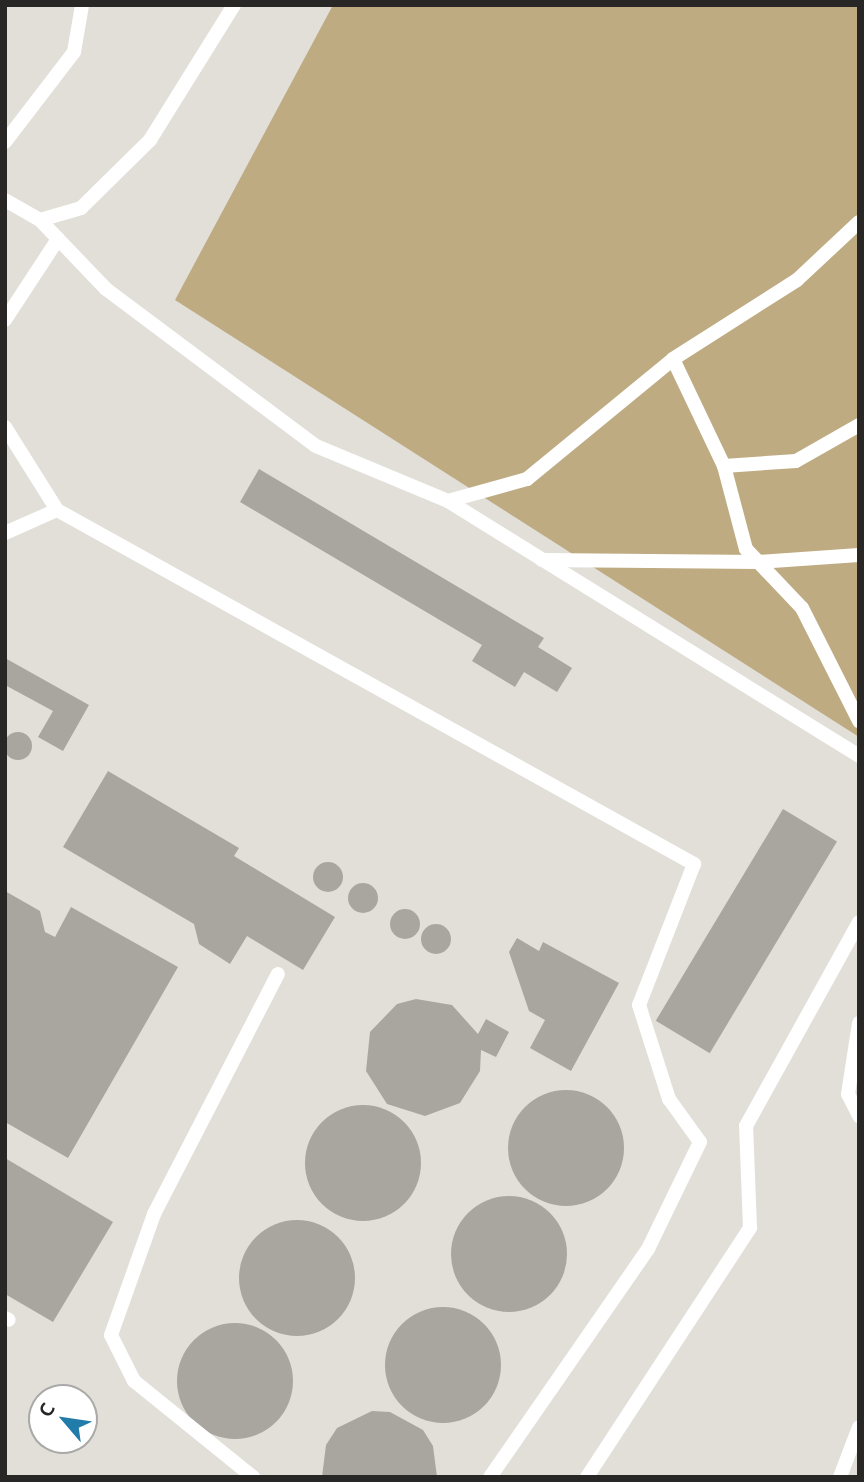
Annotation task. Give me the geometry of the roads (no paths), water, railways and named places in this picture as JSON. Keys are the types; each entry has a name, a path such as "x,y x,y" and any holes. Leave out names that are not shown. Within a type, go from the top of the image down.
{"lane":[{"path":"5,142 74,52 82,5"},
{"path":"40,220 81,208 150,140 234,5"},
{"path":"5,200 40,220 106,289 316,446 448,501 859,756"},
{"path":"448,501 527,479 673,359 797,280 859,222"},
{"path":"5,320 58,239"},
{"path":"673,359 724,466 746,549 802,608 859,721"},
{"path":"724,466 796,461 859,425"},
{"path":"5,427 57,510 694,864 639,1005 669,1099 700,1142 648,1249 490,1477"},
{"path":"5,533 57,510"},
{"path":"541,559 758,562 859,555"},
{"path":"587,1477 750,1228 746,1126 859,922"},
{"path":"253,1477 134,1381 111,1335 154,1214 278,974"},
{"path":"859,1023 848,1094 859,1115"},
{"path":"840,1477 859,1427"}]}
